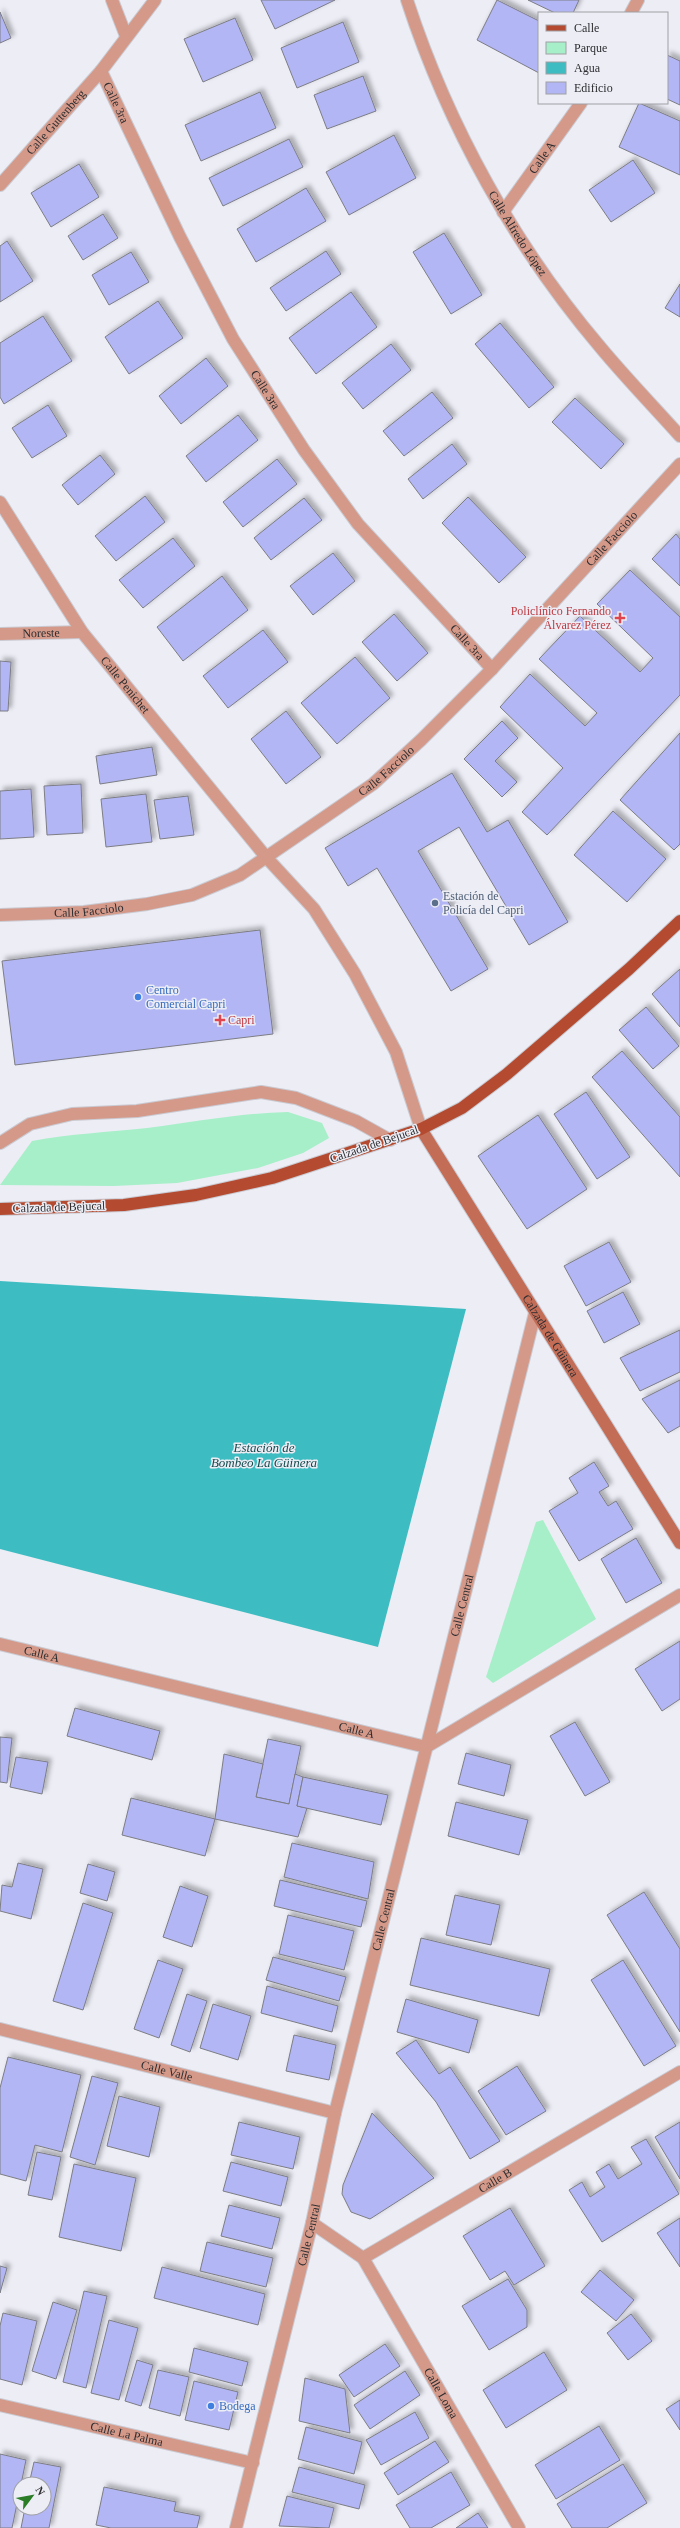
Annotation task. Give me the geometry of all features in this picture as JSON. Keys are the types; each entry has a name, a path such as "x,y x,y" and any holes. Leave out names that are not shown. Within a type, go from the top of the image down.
{"main road":[{"name":"Calzada de Bejucal","path":"0,1209 124,1205 196,1195 272,1178 390,1140 421,1128 462,1108 507,1074 624,974 680,920"},
{"name":"Calzada de Güinera","path":"421,1128 535,1313 680,1543"}],"street":[{"path":"112,0 126,36"},
{"name":"Calle Guttenberg","path":"0,185 101,71 126,36 155,0"},
{"name":"Calle Alfredo López","path":"407,0 442,92 473,157 503,212 559,294 600,348 680,436"},
{"path":"632,12 638,0"},
{"name":"Calle 3ra","path":"101,71 180,237 233,339 304,450 358,524 492,669"},
{"name":"Calle A","path":"503,212 580,104"},
{"name":"Calle Facciolo","path":"0,915 84,912 192,895 240,875 373,784 421,740 492,669 680,464"},
{"name":"Calle Penichet","path":"0,502 82,632 266,857 314,909 355,974 396,1052 421,1128"},
{"name":"Noreste","path":"0,634 82,632"},
{"path":"0,1143 30,1124 72,1114 137,1111 261,1092 296,1098 356,1121 390,1140"},
{"name":"Calle Central","path":"236,2528 312,2223 335,2113 535,1313"},
{"path":"426,1747 680,1595"},
{"name":"Calle A","path":"0,1644 426,1747"},
{"name":"Calle Valle","path":"0,2029 335,2113"},
{"name":"Calle B","path":"363,2258 680,2072"},
{"path":"312,2223 363,2258"},
{"name":"Calle Loma","path":"363,2258 519,2528"},
{"name":"Calle La Palma","path":"0,2404 253,2463"}],"green space":[{"path":"288,1112 322,1123 329,1138 303,1153 258,1168 177,1183 114,1186 0,1185 32,1141 235,1116"},
{"path":"543,1520 596,1619 493,1683 486,1677 536,1522"}],"water":[{"name":"Estación de Bombeo La Güinera","path":"0,1281 466,1309 378,1647 0,1549"}],"building":[{"path":"261,0 335,0 275,29"},
{"path":"497,0 538,20 538,72 477,40"},
{"path":"528,0 579,0 573,12 553,12"},
{"path":"0,12 11,38 0,43"},
{"path":"235,18 253,60 203,82 184,39"},
{"path":"343,22 359,62 297,88 281,48"},
{"path":"668,55 680,61 680,105 668,99"},
{"path":"363,76 376,111 327,129 314,95"},
{"path":"260,92 276,128 201,161 185,125"},
{"path":"639,104 680,121 680,175 619,147"},
{"path":"394,135 416,178 349,215 326,172"},
{"path":"289,139 303,167 223,206 209,178"},
{"path":"633,160 655,193 611,222 589,190"},
{"path":"79,164 99,197 51,227 31,193"},
{"path":"306,188 326,221 256,262 237,229"},
{"path":"103,214 118,238 83,260 68,236"},
{"path":"444,233 482,295 451,314 413,252"},
{"path":"7,241 33,281 0,302 0,246"},
{"path":"326,251 341,274 286,311 270,288"},
{"path":"131,252 149,282 109,305 92,275"},
{"path":"680,284 680,317 665,308"},
{"path":"351,292 377,327 316,374 289,338"},
{"path":"158,301 183,338 129,374 105,337"},
{"path":"43,316 72,361 4,404 0,397 0,343"},
{"path":"500,323 554,387 529,408 475,344"},
{"path":"391,344 411,370 363,409 342,383"},
{"path":"206,358 228,386 181,424 159,396"},
{"path":"432,392 453,418 404,456 383,431"},
{"path":"575,398 624,444 601,469 552,422"},
{"path":"48,405 67,436 32,458 12,428"},
{"path":"238,415 258,440 206,482 186,456"},
{"path":"452,444 467,464 423,499 408,479"},
{"path":"100,455 115,474 78,505 62,485"},
{"path":"277,459 297,484 243,527 223,502"},
{"path":"145,496 165,522 116,561 95,536"},
{"path":"468,497 526,557 499,583 442,523"},
{"path":"304,498 322,520 271,560 254,538"},
{"path":"676,534 680,539 680,586 652,559"},
{"path":"173,538 195,566 143,608 119,580"},
{"path":"333,553 355,581 313,615 290,586"},
{"path":"630,570 680,617 680,695 547,835 522,812 563,768 500,707 530,674 585,726 597,713 539,659 580,616 640,672 653,658 597,604"},
{"path":"222,576 248,610 183,661 157,627"},
{"path":"394,614 428,653 397,681 362,642"},
{"path":"263,630 288,662 228,708 203,676"},
{"path":"355,657 390,698 337,744 301,703"},
{"path":"0,661 11,662 8,711 0,711"},
{"path":"286,711 321,757 286,784 251,739"},
{"path":"502,721 518,738 495,761 517,782 502,797 464,759"},
{"path":"680,733 680,844 674,850 620,800"},
{"path":"152,747 157,775 100,784 96,756"},
{"path":"452,773 487,832 508,820 568,922 529,945 459,827 418,851 488,969 451,991 377,868 348,886 325,848"},
{"path":"81,784 83,833 47,835 44,786"},
{"path":"31,789 34,837 0,839 0,791"},
{"path":"146,794 152,842 106,847 101,799"},
{"path":"188,796 194,835 160,839 154,800"},
{"path":"613,811 666,859 627,902 574,855"},
{"name":"Centro Comercial Capri","path":"260,930 273,1034 15,1065 2,961"},
{"path":"680,969 680,1027 652,994"},
{"path":"646,1007 679,1046 653,1069 619,1030"},
{"path":"622,1051 680,1117 680,1177 592,1077"},
{"path":"586,1092 630,1157 597,1179 554,1114"},
{"path":"538,1115 587,1189 527,1229 478,1156"},
{"path":"609,1242 631,1282 586,1306 564,1266"},
{"path":"623,1292 640,1324 604,1343 587,1311"},
{"path":"680,1330 680,1372 640,1391 620,1358"},
{"path":"680,1380 680,1426 668,1433 642,1399"},
{"path":"594,1462 609,1486 599,1492 608,1506 616,1501 633,1529 579,1561 549,1511 578,1493 569,1478"},
{"path":"636,1538 662,1583 626,1603 601,1559"},
{"path":"680,1641 680,1699 662,1711 635,1669"},
{"path":"75,1708 160,1731 152,1760 67,1736"},
{"path":"575,1722 610,1782 585,1796 550,1736"},
{"path":"0,1737 12,1738 7,1783 0,1782"},
{"path":"268,1739 301,1746 289,1804 256,1797"},
{"path":"466,1753 511,1765 504,1796 458,1784"},
{"path":"224,1754 263,1764 256,1797 289,1804 295,1774 303,1777 297,1806 307,1808 298,1837 215,1819"},
{"path":"16,1757 48,1762 42,1794 10,1787"},
{"path":"303,1777 388,1795 381,1825 297,1806"},
{"path":"131,1798 215,1819 205,1856 122,1835"},
{"path":"456,1802 528,1820 519,1855 448,1836"},
{"path":"292,1843 374,1862 368,1899 284,1877"},
{"path":"18,1863 43,1869 31,1919 0,1911 2,1885 12,1887"},
{"path":"88,1864 115,1872 107,1901 80,1893"},
{"path":"280,1880 367,1901 361,1927 274,1906"},
{"path":"180,1886 208,1896 192,1947 163,1937"},
{"path":"644,1892 680,1949 680,2032 607,1915"},
{"path":"455,1895 500,1905 491,1945 446,1935"},
{"path":"83,1903 113,1913 83,2010 53,2001"},
{"path":"288,1915 354,1931 344,1970 279,1954"},
{"path":"421,1938 550,1969 539,2016 410,1985"},
{"path":"273,1957 346,1977 339,2001 266,1980"},
{"path":"158,1960 183,1969 159,2038 134,2029"},
{"path":"623,1960 676,2046 644,2066 591,1980"},
{"path":"267,1986 338,2006 332,2032 261,2013"},
{"path":"187,1994 207,2001 190,2052 171,2045"},
{"path":"406,1999 478,2020 469,2053 397,2032"},
{"path":"213,2004 251,2016 238,2060 200,2048"},
{"path":"294,2035 336,2045 329,2080 286,2071"},
{"path":"416,2040 439,2074 450,2067 500,2141 470,2159 436,2102 396,2053"},
{"path":"8,2057 81,2075 62,2152 35,2145 26,2181 0,2174 0,2088"},
{"path":"517,2066 546,2111 506,2135 478,2091"},
{"path":"92,2076 118,2083 95,2165 70,2157"},
{"path":"119,2096 160,2107 149,2157 107,2146"},
{"path":"372,2113 434,2178 370,2219 351,2212 342,2194 343,2185"},
{"path":"239,2122 300,2137 293,2169 231,2155"},
{"path":"680,2122 680,2179 655,2137"},
{"path":"646,2139 679,2194 602,2242 569,2190 582,2182 590,2197 605,2187 596,2172 609,2164 618,2179 642,2164 631,2147"},
{"path":"37,2152 61,2157 52,2200 28,2195"},
{"path":"231,2162 288,2177 281,2206 223,2191"},
{"path":"74,2164 136,2178 121,2251 59,2237"},
{"path":"229,2205 280,2218 272,2249 221,2236"},
{"path":"510,2208 545,2266 514,2285 505,2271 490,2280 463,2236"},
{"path":"680,2218 680,2267 657,2233"},
{"path":"207,2242 273,2258 266,2287 200,2271"},
{"path":"0,2266 7,2268 0,2293"},
{"path":"162,2267 265,2294 258,2325 154,2298"},
{"path":"600,2270 634,2300 616,2321 581,2292"},
{"path":"508,2279 527,2310 527,2327 489,2350 462,2306"},
{"path":"84,2291 107,2296 86,2388 63,2382"},
{"path":"53,2302 77,2310 56,2379 32,2371"},
{"path":"3,2313 37,2321 22,2385 0,2379 0,2326"},
{"path":"631,2314 652,2341 628,2360 607,2333"},
{"path":"109,2320 138,2328 119,2400 91,2393"},
{"path":"385,2344 400,2366 354,2397 339,2375"},
{"path":"194,2348 248,2362 242,2386 189,2372"},
{"path":"544,2352 567,2390 506,2428 483,2390"},
{"path":"137,2360 153,2365 141,2406 125,2401"},
{"path":"158,2370 189,2377 180,2416 149,2408"},
{"path":"405,2371 420,2395 370,2429 354,2405"},
{"path":"305,2378 345,2389 350,2433 299,2421"},
{"name":"Bodega","path":"194,2381 238,2392 229,2430 185,2420"},
{"path":"680,2400 680,2430 666,2409"},
{"path":"415,2412 429,2438 381,2465 366,2440"},
{"path":"599,2426 620,2460 556,2499 535,2465"},
{"path":"306,2427 362,2442 354,2474 298,2459"},
{"path":"435,2441 449,2462 398,2495 384,2473"},
{"path":"0,2454 26,2460 23,2476 12,2476 12,2516 14,2516 12,2528 0,2528"},
{"path":"34,2462 61,2467 52,2513 52,2476 31,2476"},
{"path":"623,2464 647,2503 607,2528 572,2528 557,2504"},
{"path":"299,2467 365,2485 359,2509 292,2492"},
{"path":"451,2472 470,2505 431,2528 410,2528 396,2505"},
{"path":"104,2487 176,2502 174,2511 200,2516 197,2528 111,2528 96,2525"},
{"path":"287,2496 334,2508 329,2528 279,2526"},
{"path":"478,2513 488,2528 456,2528"},
{"path":"23,2516 51,2516 49,2528 21,2528"}],"place":[{"name":"Policlínico Fernando Álvarez Pérez","path":"620,618"},
{"name":"Estación de Policía del Capri","path":"435,903"},
{"name":"Centro Comercial Capri","path":"138,997"},
{"name":"Capri","path":"220,1020"},
{"name":"Bodega","path":"211,2406"}]}
